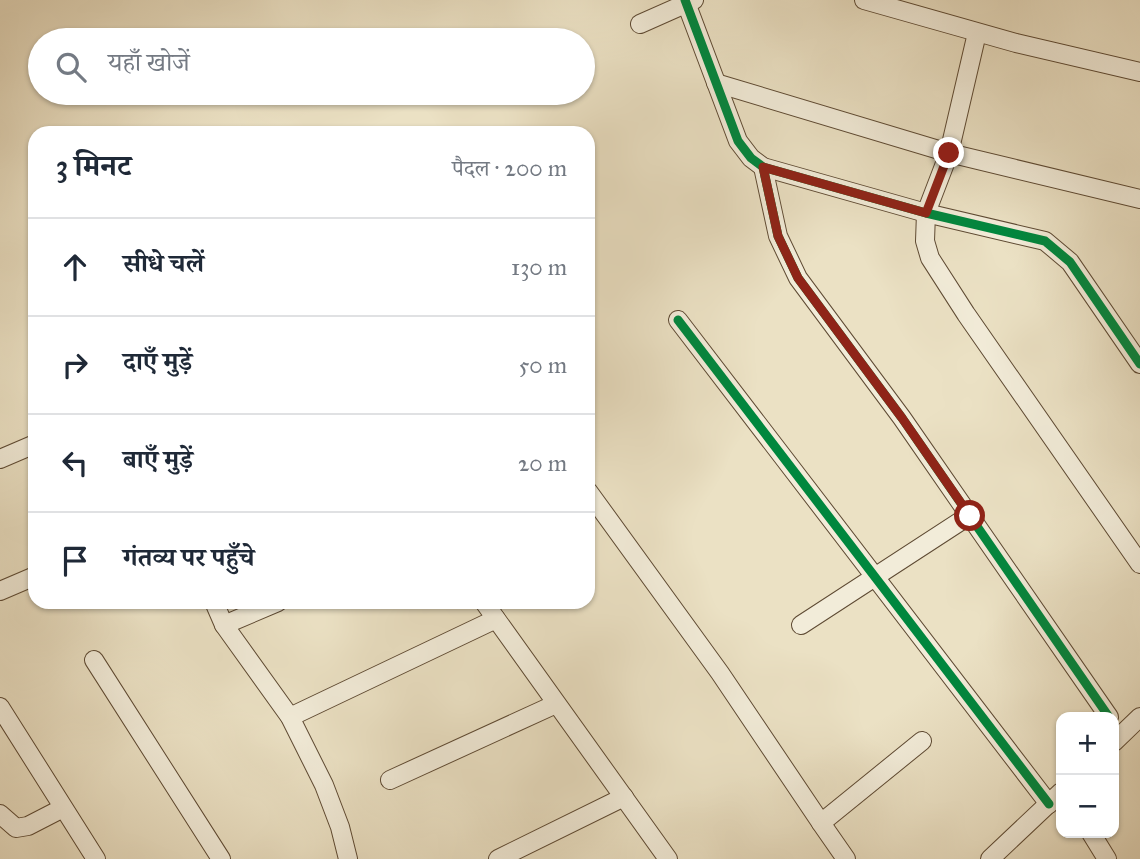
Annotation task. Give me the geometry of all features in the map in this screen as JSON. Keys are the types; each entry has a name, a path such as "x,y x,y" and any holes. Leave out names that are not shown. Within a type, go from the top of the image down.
{"street":[{"path":"864,0 977,33 1140,72"},
{"path":"640,24 688,1 738,141 751,158 763,167 926,213 1045,242 1070,262 1140,363"},
{"path":"977,33 949,153 926,213 925,241 930,258 1140,564"},
{"path":"716,83 949,153 1140,199"},
{"path":"763,167 778,236 798,278 902,418 1106,712"},
{"path":"678,320 876,578 1055,798 990,859"},
{"path":"0,459 28,447"},
{"path":"595,501 720,673 846,859"},
{"path":"801,625 970,516"},
{"path":"0,591 28,579"},
{"path":"217,609 224,625 290,717 324,785 340,827 348,859"},
{"path":"224,625 262,609"},
{"path":"489,609 668,859"},
{"path":"290,717 496,619"},
{"path":"94,660 221,859"},
{"path":"390,780 556,704"},
{"path":"0,707 96,859"},
{"path":"1119,731 1140,717"},
{"path":"821,823 922,741"},
{"path":"498,859 624,797"},
{"path":"0,814 16,828 29,826 64,808"},
{"path":"1094,838 1107,859"}],"cycle path":[{"path":"685,0 738,141 751,158 763,167 926,213 1045,241 1070,262 1140,364"},
{"path":"763,167 778,236 798,278 902,418 1106,712"},
{"path":"678,320 1049,804"}],"route":[{"path":"949,153 926,213 763,167 778,236 798,278 902,418 970,516"}]}
